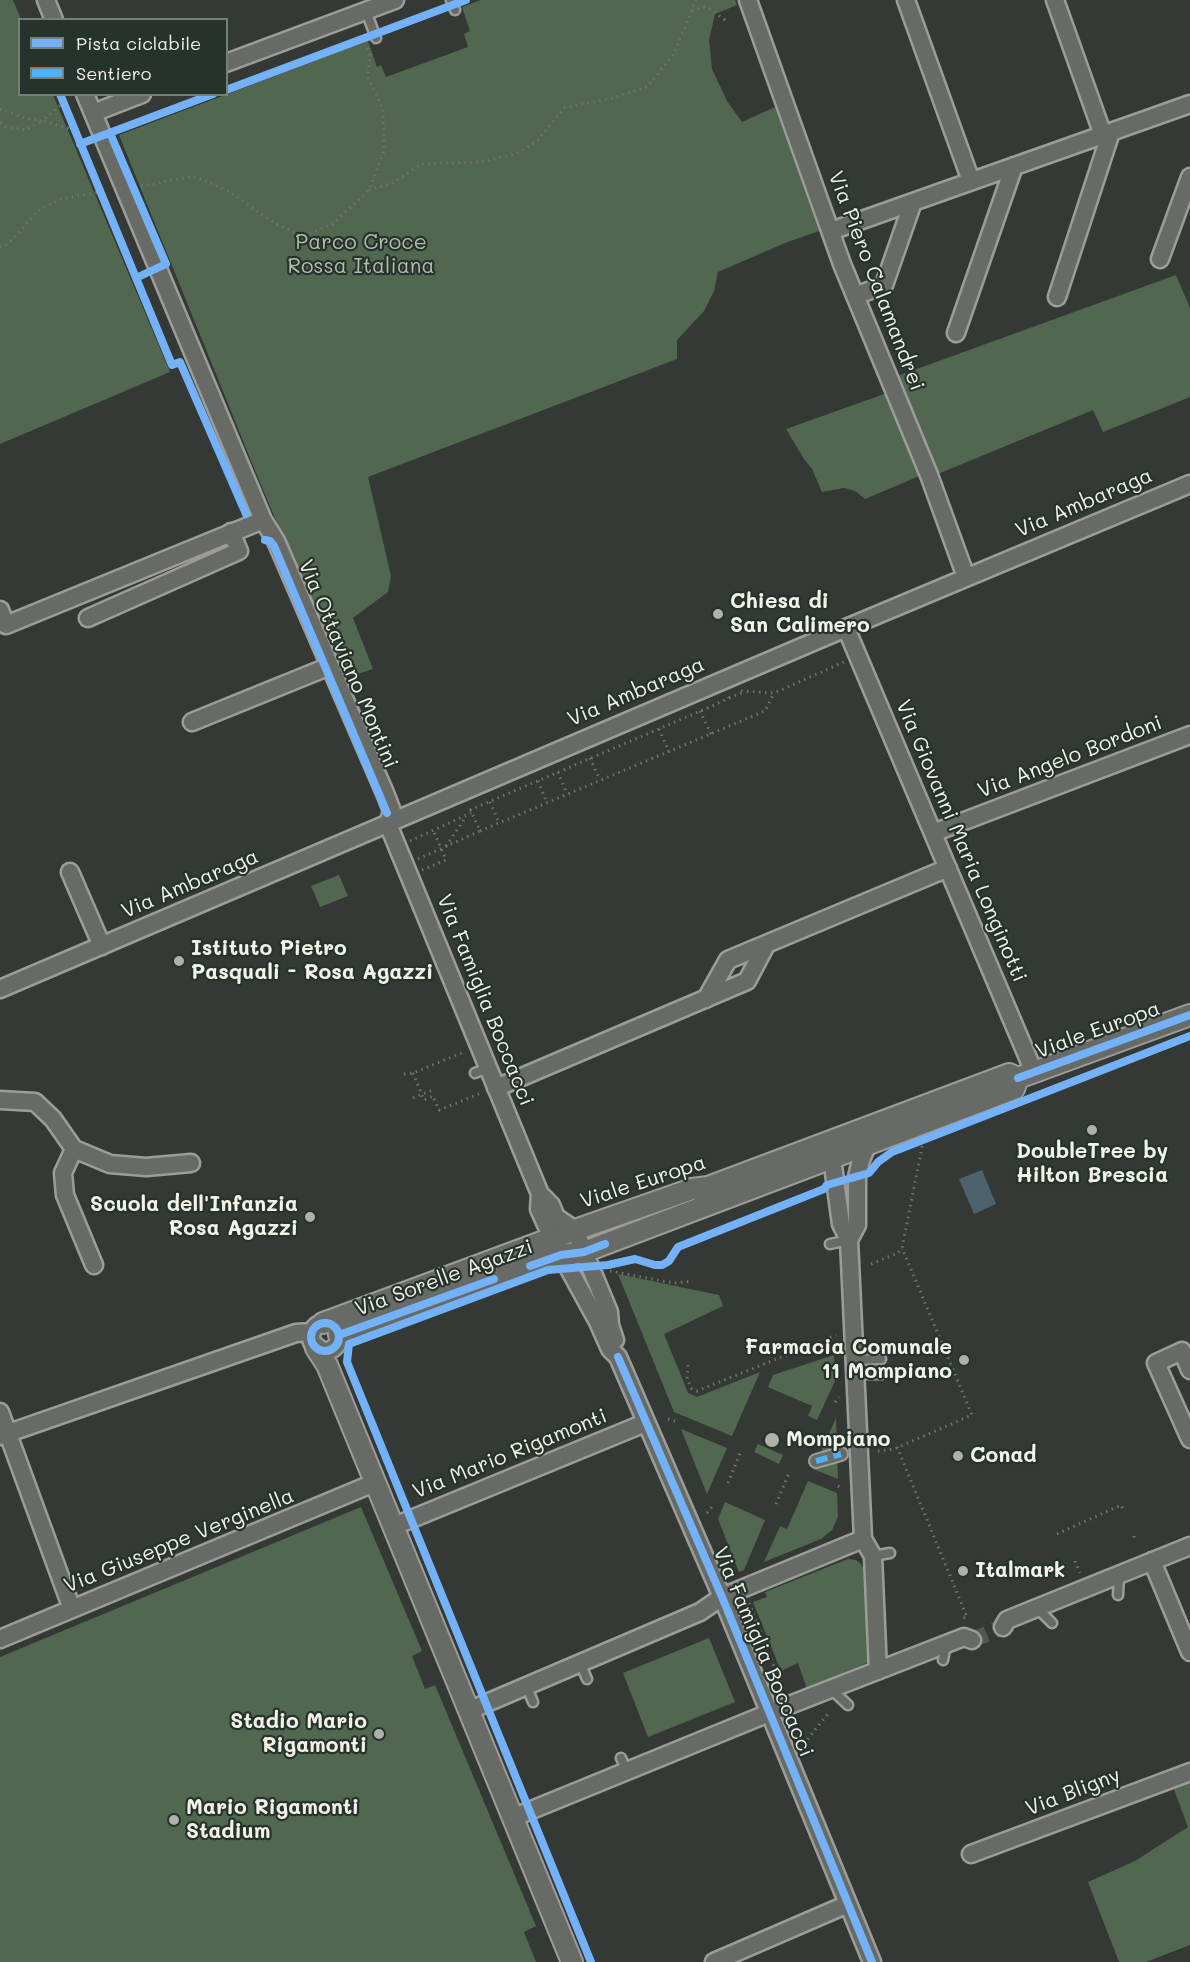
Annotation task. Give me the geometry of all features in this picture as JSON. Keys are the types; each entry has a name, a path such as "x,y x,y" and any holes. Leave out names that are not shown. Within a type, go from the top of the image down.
{"street":[{"path":"46,0 53,18"},
{"path":"228,62 395,0"},
{"name":"Via Piero Calamandrei","path":"748,0 855,296 929,475 966,577"},
{"path":"906,0 971,182"},
{"path":"1055,0 1107,133 1057,297"},
{"name":"Via Ottaviano Montini","path":"86,96 263,520 276,541 392,811 387,824"},
{"path":"93,113 137,96"},
{"path":"831,231 1190,104"},
{"path":"956,333 1014,166"},
{"path":"1160,259 1190,177"},
{"path":"855,296 884,285 913,202"},
{"name":"Via Ambaraga","path":"0,989 966,577 1190,484"},
{"path":"5,623 57,609 128,574 263,520"},
{"path":"88,618 239,551 231,532"},
{"path":"128,574 137,596"},
{"name":"Via Giovanni Maria Longinotti","path":"846,628 948,868 1026,1075"},
{"name":"Via Ottaviano Montini","path":"192,722 330,666"},
{"name":"Via Angelo Bordoni","path":"933,833 1190,735"},
{"name":"Via Famiglia Boccacci","path":"387,824 481,1070 540,1194 551,1205 556,1217 575,1230 609,1312 610,1325 619,1350 618,1358"},
{"path":"706,999 728,960 948,868"},
{"path":"70,872 102,946"},
{"path":"490,1090 747,981 766,945"},
{"name":"Viale Europa","path":"1026,1075 1014,1089 832,1158 587,1259 556,1247 575,1230 692,1189 708,1187 1009,1074 1026,1075 1190,1014"},
{"path":"0,1100 34,1102 53,1119 74,1149 111,1164 146,1167 191,1163"},
{"path":"878,1671 873,1556 863,1539 849,1239 841,1224 832,1158 842,1143 886,1127 895,1117"},
{"path":"849,1239 857,1225 857,1177 867,1145"},
{"path":"74,1149 63,1173 66,1195 94,1264"},
{"name":"Via Famiglia Boccacci","path":"540,1194 540,1209 556,1247 598,1322 610,1349 618,1358 722,1597 872,1962"},
{"name":"Via Sorelle Agazzi","path":"4,1434 296,1333 325,1336 556,1247"},
{"path":"325,1336 327,1365 572,1962"},
{"path":"1190,1370 1182,1351 1156,1363 1190,1439"},
{"path":"0,1412 4,1434 72,1609"},
{"name":"Via Mario Rigamonti","path":"392,1527 645,1423"},
{"path":"816,1461 841,1454"},
{"name":"Via Giuseppe Verginella","path":"0,1639 374,1483"},
{"path":"468,1711 700,1612 722,1597 863,1539"},
{"path":"1003,1622 1190,1546"},
{"path":"1152,1561 1190,1652"},
{"path":"512,1818 624,1765 878,1671 945,1652 967,1631"},
{"name":"Via Bligny","path":"971,1854 1190,1772"},
{"path":"714,1962 848,1904"}],"lane":[{"path":"451,0 455,10"},
{"path":"366,11 375,36"},
{"path":"830,1244 849,1239"},
{"path":"855,1367 881,1359"},
{"path":"855,1367 882,1374"},
{"path":"873,1556 890,1553"},
{"path":"1118,1595 1119,1574"},
{"path":"1037,1608 1052,1623"},
{"path":"580,1663 587,1679"},
{"path":"526,1685 533,1702"},
{"path":"831,1689 848,1705"}],"path":[{"path":"369,189 393,183 421,164 480,162 516,154 538,140 564,108 609,99 647,87 674,54 696,0"},
{"path":"690,12 703,7 710,9 725,20"},
{"path":"138,198 134,187 193,176 227,190 274,223 303,236 333,224 369,189 384,151 383,109 368,78 370,55 364,38 375,36"},
{"path":"0,123 6,127 26,130 42,121 62,99 67,112"},
{"path":"0,109 76,134"},
{"path":"71,121 76,134"},
{"path":"96,183 104,202"},
{"path":"0,247 8,244 39,210 60,199 100,192"},
{"path":"726,690 774,693 846,662"},
{"path":"729,698 745,691"},
{"path":"416,860 765,711 774,693"},
{"path":"408,842 490,802 710,707"},
{"path":"700,711 711,734"},
{"path":"659,729 669,752"},
{"path":"591,758 600,780"},
{"path":"558,772 567,794"},
{"path":"538,781 547,803"},
{"path":"462,791 480,831"},
{"path":"490,802 499,823"},
{"path":"443,848 470,812"},
{"path":"420,871 446,860 443,848 433,830"},
{"path":"404,1074 413,1073 466,1052"},
{"path":"413,1073 423,1100 433,1096 439,1110 490,1090"},
{"path":"413,1098 435,1089"},
{"path":"871,1264 898,1253 902,1248 923,1140"},
{"path":"878,1451 895,1448 972,1415 902,1248"},
{"path":"587,1259 608,1268 674,1283 693,1281"},
{"path":"608,1268 617,1263"},
{"path":"688,1365 687,1379 692,1389 697,1391 836,1335"},
{"path":"771,1361 767,1372 798,1360"},
{"path":"836,1402 839,1397"},
{"path":"668,1419 678,1422"},
{"path":"895,1448 967,1617 967,1631"},
{"path":"728,1483 741,1451"},
{"path":"776,1504 789,1473"},
{"path":"1057,1534 1064,1533 1121,1505 1124,1511"},
{"path":"707,1513 712,1507"},
{"path":"750,1599 748,1604 784,1692 788,1693"},
{"path":"804,1744 830,1711"}],"green space":[{"path":"0,0 13,0 21,18 18,18 18,96 53,96 170,372 0,444"},
{"name":"Parco Croce Rossa Italiana","path":"481,0 735,0 737,5 715,14 709,40 712,69 727,101 742,122 775,107 819,231 718,272 714,291 704,311 677,340 677,359 368,477 391,576 388,592 353,618 373,669 343,679 261,485 119,135 222,96 228,96 228,94 368,41 377,67 381,65 386,77 468,47 464,34 470,31 462,7"},
{"path":"1176,275 1190,308 1190,397 1103,432 1093,410 933,476 892,378"},
{"path":"887,393 924,474 865,499 855,491 844,488 822,492 812,469 786,429"},
{"path":"339,875 348,896 320,907 311,886"},
{"path":"618,1274 719,1295 723,1306 664,1334 688,1393 697,1397 760,1372 732,1436 674,1412"},
{"path":"834,1355 835,1381 817,1420 808,1416 812,1406 768,1387 773,1375"},
{"path":"836,1418 838,1479 813,1469"},
{"path":"681,1429 727,1448 707,1494"},
{"path":"758,1444 783,1455 779,1464 754,1452"},
{"path":"808,1481 837,1493 838,1517 832,1530 821,1539 764,1562 780,1526 787,1529"},
{"path":"725,1502 765,1520 744,1570 739,1572 718,1519"},
{"path":"361,1507 422,1651 412,1656 425,1689 435,1685 536,1926 524,1932 536,1962 0,1962 0,1657"},
{"path":"848,1559 856,1560 864,1571 869,1662 807,1689 798,1663 781,1671 753,1602 767,1597 765,1592"},
{"path":"709,1638 735,1702 648,1737 623,1673"},
{"path":"1190,1783 1190,1945 1146,1962 1119,1962 1088,1882 1135,1861 1188,1827 1174,1789"}],"water":[{"path":"982,1170 996,1204 974,1214 959,1179"}],"tunnel":[{"path":"972,1640 1003,1627"}],"marked path":[{"path":"816,1461 841,1454"}],"cycle path":[{"path":"228,89 466,0"},
{"path":"61,96 172,365 180,362 246,514"},
{"path":"80,144 208,96"},
{"path":"110,133 166,264 136,278"},
{"path":"265,540 270,541 274,546 387,813"},
{"path":"1018,1078 1190,1015"},
{"path":"591,1962 347,1362 349,1344 548,1270 608,1265 635,1259 662,1265 669,1261 678,1247 824,1189 827,1185 869,1173 878,1162 892,1152 1190,1036"},
{"path":"530,1266 561,1255 584,1252 605,1244"},
{"path":"339,1335 494,1279"},
{"path":"325,1323 335,1327 339,1337 335,1347 325,1351 315,1347 311,1337 315,1327 325,1323"},
{"path":"618,1357 722,1597 872,1962"}],"place":[{"name":"Chiesa di San Calimero","path":"718,614"},
{"name":"Istituto Pietro Pasquali - Rosa Agazzi","path":"179,961"},
{"name":"DoubleTree by Hilton Brescia","path":"1092,1130"},
{"name":"Scuola dell'Infanzia Rosa Agazzi","path":"310,1217"},
{"name":"Farmacia Comunale 11 Mompiano","path":"964,1360"},
{"name":"Mompiano","path":"772,1440"},
{"name":"Conad","path":"958,1456"},
{"name":"Italmark","path":"963,1571"},
{"name":"Stadio Mario Rigamonti","path":"379,1734"},
{"name":"Mario Rigamonti Stadium","path":"174,1820"}]}
